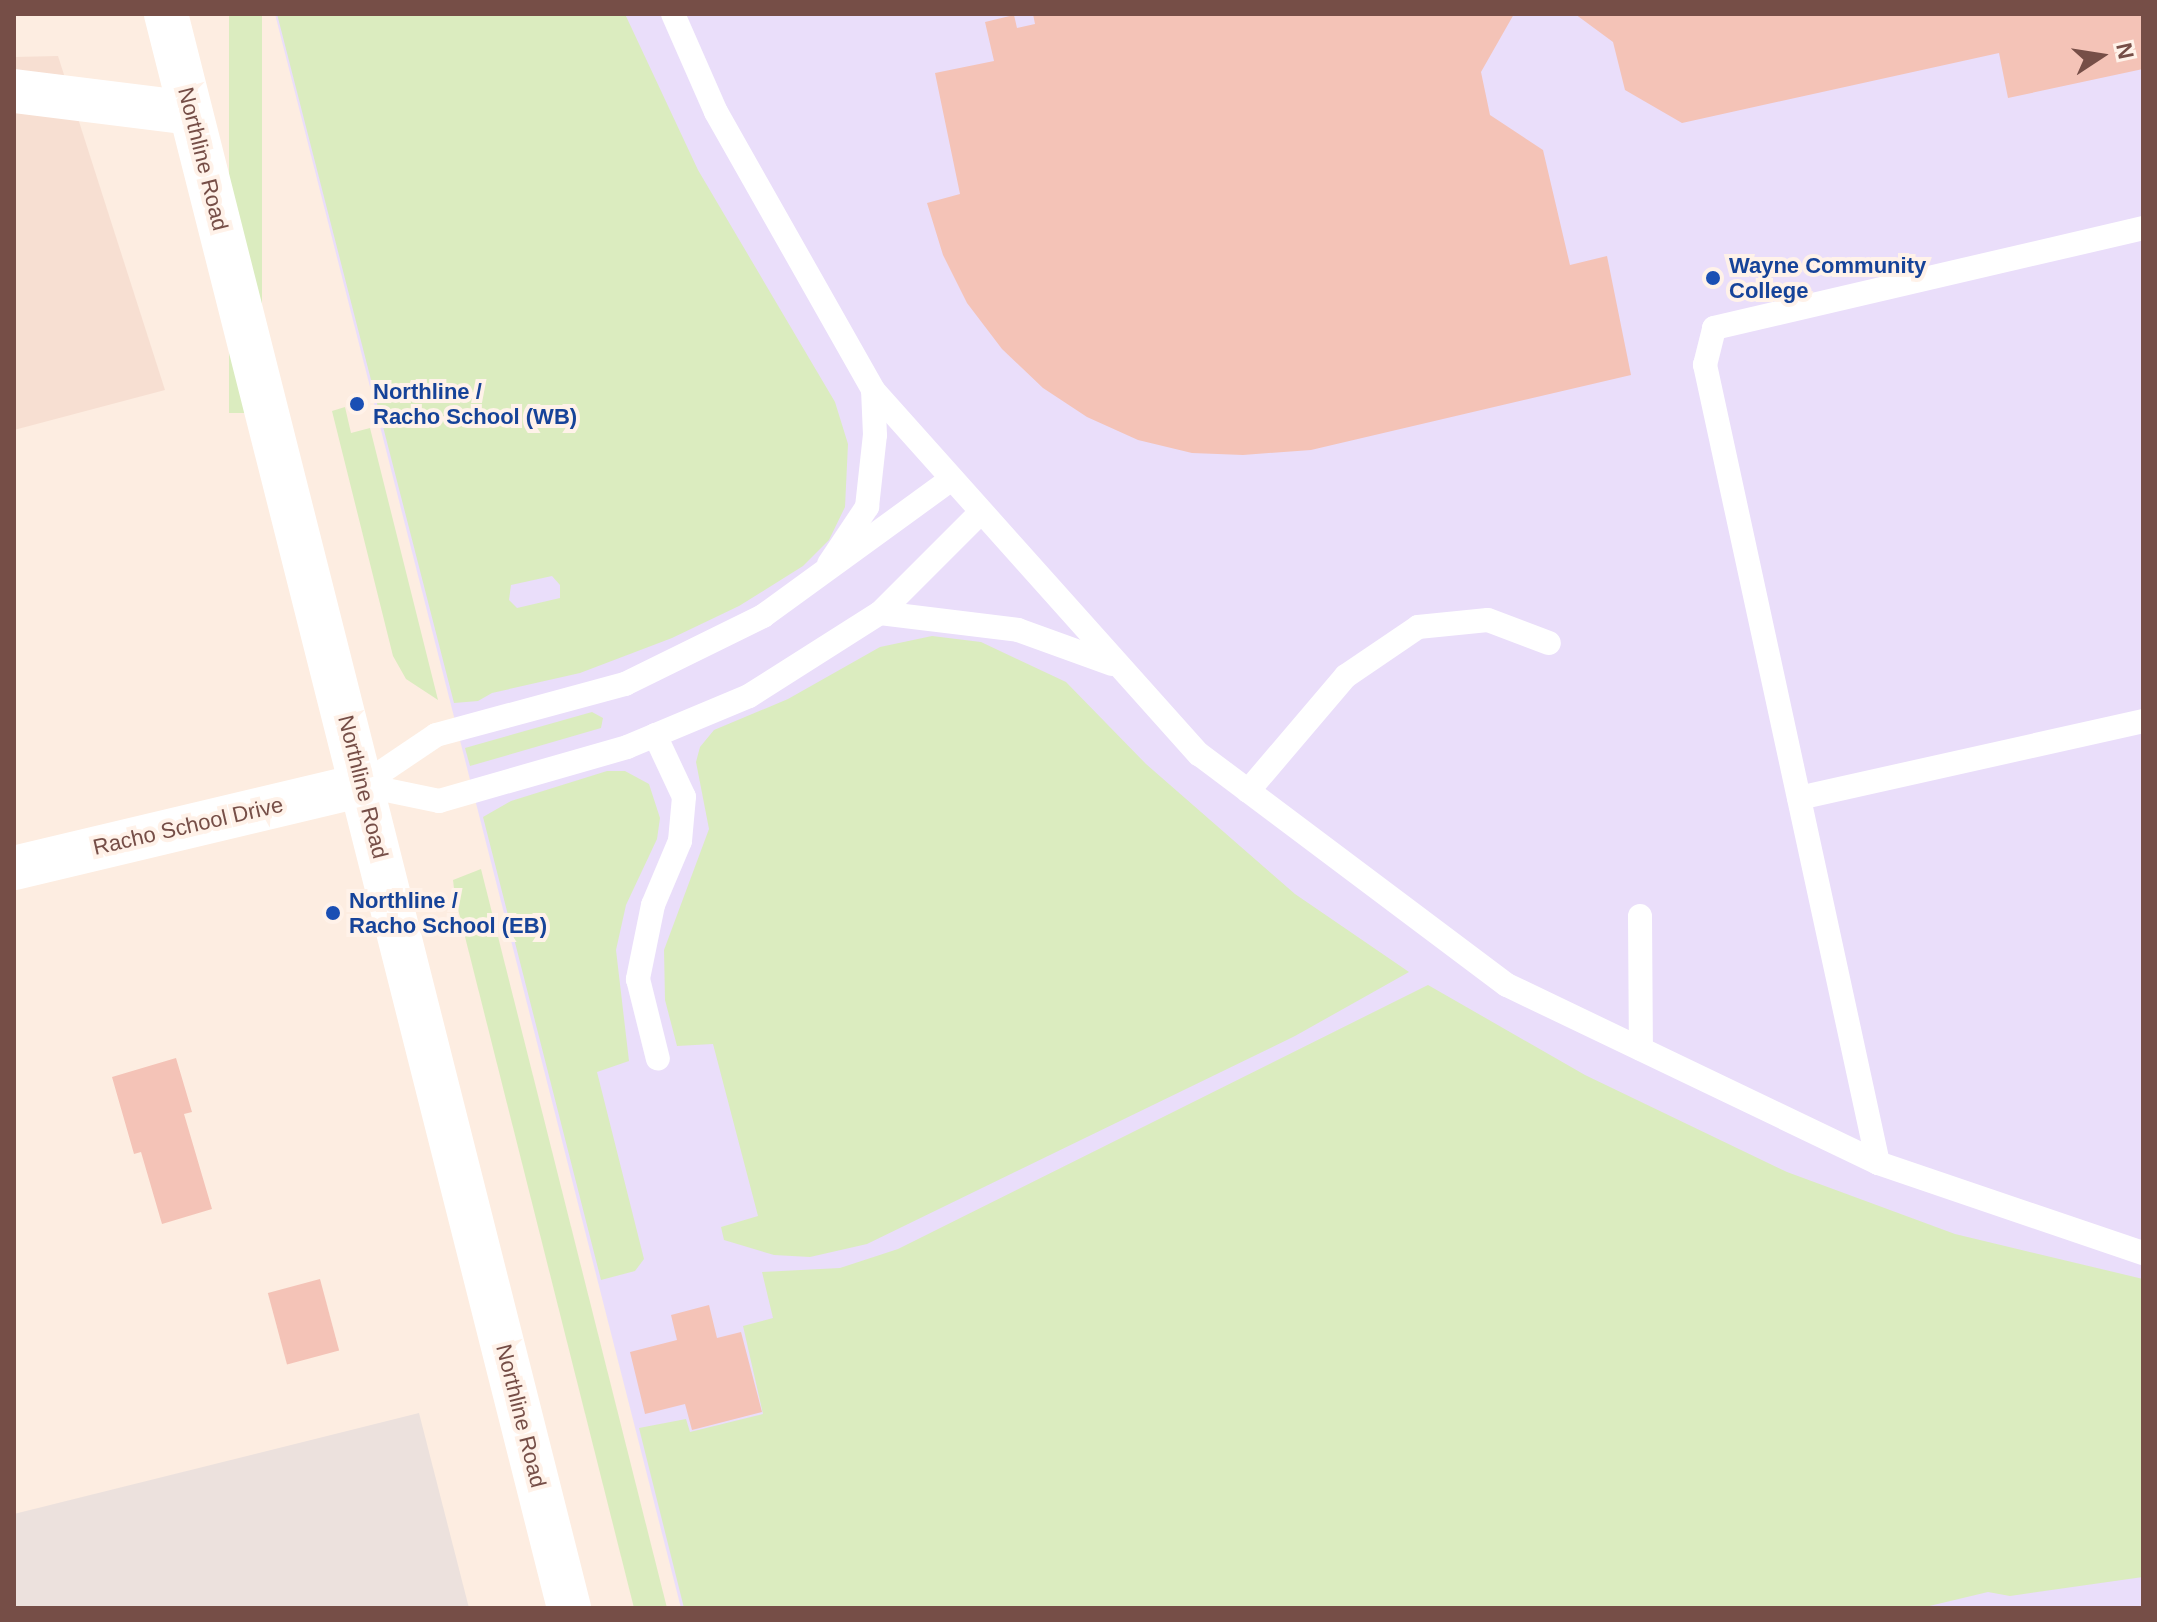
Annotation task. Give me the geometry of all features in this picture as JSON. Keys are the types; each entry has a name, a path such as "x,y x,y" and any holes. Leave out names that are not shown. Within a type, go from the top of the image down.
{"main road":[{"name":"Northline Road","path":"166,14 569,1608"},
{"path":"14,91 191,113"},
{"name":"Racho School Drive","path":"14,868 362,785"}],"lane":[{"path":"673,14 716,112 873,390 949,481 1199,754 1507,985 1878,1163 2143,1253"},
{"path":"1878,1163 1705,365 1714,328 2143,228"},
{"path":"821,576 867,507 875,435 873,390"},
{"path":"362,785 436,735 625,684 763,616 949,481"},
{"path":"362,785 439,801 655,735 749,696 880,613 979,514"},
{"path":"880,613 1018,630 1118,667"},
{"path":"1248,791 1346,676 1418,627 1488,620 1549,643"},
{"path":"1799,798 2143,721"},
{"path":"655,735 684,797 680,841 653,905 638,979 658,1059"},
{"path":"1640,916 1641,1049"}],"shaded area":[{"path":"275,14 2143,14 2143,1608 681,1608"},
{"path":"58,56 165,390 14,430 14,57"},
{"path":"419,1413 469,1608 14,1608 14,1514"}],"green space":[{"path":"229,14 262,14 262,413 229,413"},
{"path":"277,14 625,14 698,170 835,402 848,444 845,507 829,540 803,566 739,606 672,638 580,673 492,693 478,701 454,703","holes":["552,576 560,585 560,598 517,608 509,600 511,585"]},
{"path":"345,407 351,433 370,428 438,700 406,679 393,656 332,411"},
{"path":"932,636 981,642 1066,682 1146,764 1295,894 1409,972 1295,1036 867,1244 810,1257 774,1255 724,1240 721,1227 758,1216 713,1044 677,1046 665,1000 664,950 709,829 696,762 700,747 714,730 788,699 880,647"},
{"path":"592,712 603,718 601,728 470,766 465,748"},
{"path":"607,771 625,771 649,784 660,818 657,839 626,905 616,950 629,1061 597,1072 644,1259 635,1271 601,1280 483,817 511,801"},
{"path":"481,869 667,1608 634,1608 455,897 453,880"},
{"path":"1428,985 1585,1075 1787,1172 1955,1234 2143,1279 2143,1577 2010,1596 1988,1592 1921,1608 684,1608 639,1428 686,1419 690,1432 763,1414 743,1326 773,1318 762,1272 840,1268 898,1249"}],"building":[{"path":"1033,14 1514,14 1481,72 1490,115 1543,150 1570,265 1607,256 1631,375 1311,450 1243,455 1192,453 1138,440 1087,417 1043,388 1002,349 967,303 943,255 927,203 960,194 935,73 994,61 985,22 1014,15 1017,28 1035,24"},
{"path":"1575,14 2143,14 2143,69 2008,98 1999,53 1682,123 1625,90 1613,42"},
{"path":"176,1058 192,1112 184,1114 212,1209 162,1224 141,1152 134,1154 112,1077"},
{"path":"320,1279 339,1350 287,1364 268,1293"},
{"path":"709,1305 717,1338 741,1332 762,1412 692,1430 685,1404 645,1414 630,1352 677,1340 671,1315"}],"place":[{"name":"Wayne Community College","path":"1713,278"},
{"name":"Northline / Racho School (WB)","path":"357,404"},
{"name":"Northline / Racho School (EB)","path":"333,913"}]}
